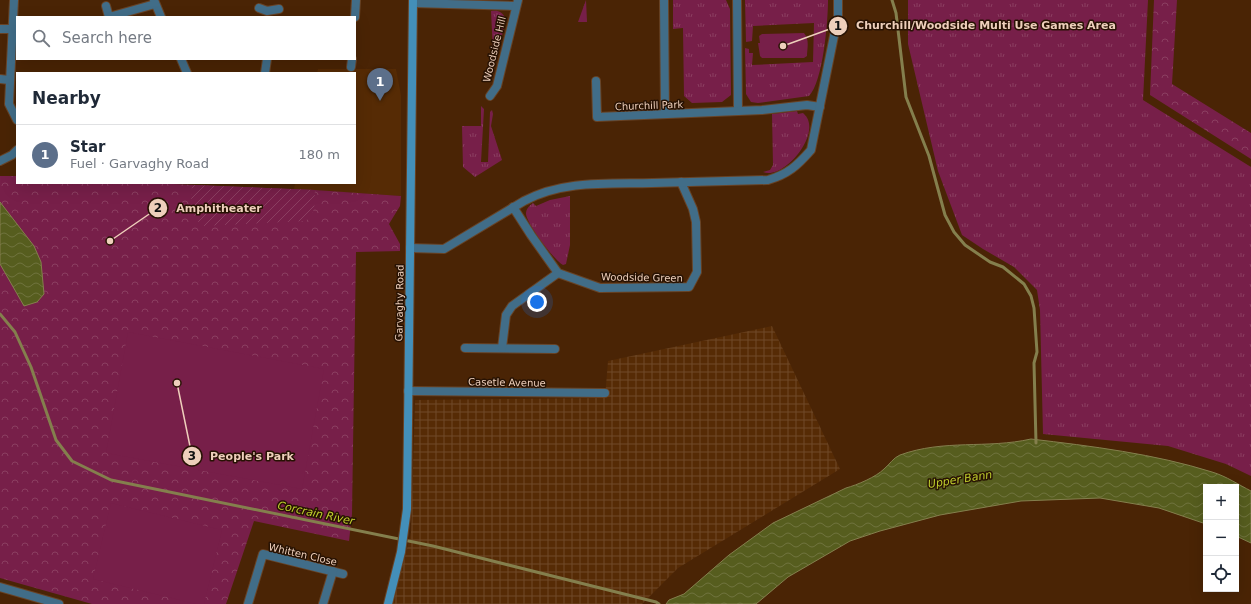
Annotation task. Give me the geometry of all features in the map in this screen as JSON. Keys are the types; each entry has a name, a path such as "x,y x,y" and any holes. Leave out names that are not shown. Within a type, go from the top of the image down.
{"main road":[{"name":"Garvaghy Road","path":"388,604 405,530 413,1"}],"street":[{"path":"14,0 9,104 16,118"},
{"path":"355,16 356,0"},
{"path":"664,0 665,114"},
{"path":"738,0 738,111"},
{"path":"410,248 444,249 455,244 513,207 537,194 571,185 768,180 784,176 811,150 838,16 838,0"},
{"name":"Woodside Hill","path":"413,1 517,3 497,86 490,96"},
{"path":"112,16 154,2 160,16"},
{"path":"106,6 109,16"},
{"path":"259,8 268,14 279,9"},
{"path":"0,29 12,29"},
{"path":"181,60 187,72"},
{"path":"266,72 267,60"},
{"path":"0,79 9,80"},
{"name":"Churchill Park","path":"596,82 597,117 738,111 807,105 820,107"},
{"path":"0,161 12,155 16,151"},
{"name":"Woodside Green","path":"558,274 600,288 689,288 697,272 696,222 693,209 681,182"},
{"path":"502,348 506,315 512,306 558,274 531,236 513,207"},
{"path":"465,348 555,349"},
{"name":"Casetle Avenue","path":"408,391 605,393"},
{"name":"Whitten Close","path":"248,604 263,554 343,574"},
{"path":"323,604 333,571"},
{"path":"0,588 59,604"}],"shaded area":[{"path":"318,69 396,69 401,95 401,196 294,189 295,184 356,184 356,72 317,72"},
{"path":"772,326 840,469 678,568 642,604 393,604 411,533 415,400 605,398 608,361"}],"green space":[{"path":"586,0 587,22 578,22"},
{"path":"673,0 726,0 730,9 731,95 722,102 692,103 684,96 683,28 673,29"},
{"path":"745,0 828,0 824,51 818,78 814,89 809,96 758,103 751,102 746,94 745,48 749,49 749,53 753,53 752,65 813,62 814,23 753,26 752,41 746,42"},
{"path":"908,0 1148,0 1143,100 1251,167 1251,476 1226,464 1168,446 1043,434 1040,310 1037,290 1014,267 962,235 938,171 908,44"},
{"path":"1154,0 1177,0 1172,84 1251,133 1251,159 1150,95"},
{"path":"491,11 500,12 506,19 498,52 493,52"},
{"path":"804,33 808,44 807,56 804,58 762,58 760,56 758,43 760,43 759,36 762,34"},
{"path":"481,106 484,109 481,162 488,162 490,112 492,110 493,114 491,126 502,160 475,177 463,167 462,126 481,126"},
{"path":"797,111 798,114 803,113 808,121 809,131 806,142 791,162 781,169 772,173 763,172 770,170 773,165 772,114"},
{"path":"0,176 16,176 16,184 174,184 315,190 401,196 400,206 389,224 400,244 400,251 356,252 352,514 349,541 254,521 226,604 92,604 0,578"},
{"path":"192,185 315,190 314,208 309,218 305,221 202,226 193,212 191,202"},
{"path":"570,196 570,245 566,264 563,265 536,233 528,219 526,212 533,203 536,206 550,200"},
{"path":"128,332 324,369 302,489 106,453"},
{"path":"111,503 222,530 204,604 196,604 93,579"}],"water":[{"path":"0,202 34,246 41,262 44,294 37,302 24,306 0,264"},
{"name":"Upper Bann","path":"1031,439 1146,455 1212,472 1237,484 1203,484 1203,523 1159,508 1100,498 1021,501 940,515 880,531 850,541 788,577 756,604 666,604 669,600 684,594 729,555 773,523 846,488 871,478 881,472 893,459 900,455 933,447 1015,442"},
{"path":"1239,485 1251,491 1251,543 1239,537"}],"waterway":[{"path":"892,0 896,13 906,97 929,156 945,215 954,232 965,245 990,262 1003,267 1024,284 1031,296 1034,308 1037,352 1034,363 1036,443"},
{"name":"Corcrain River","path":"0,314 15,332 31,367 56,440 72,461 111,480 433,546 659,604"}],"place":[{"name":"Churchill/Woodside Multi Use Games Area","path":"783,46"},
{"name":"Star","path":"380,101"},
{"name":"Amphitheater","path":"110,241"},
{"name":"People's Park","path":"177,383"}]}
